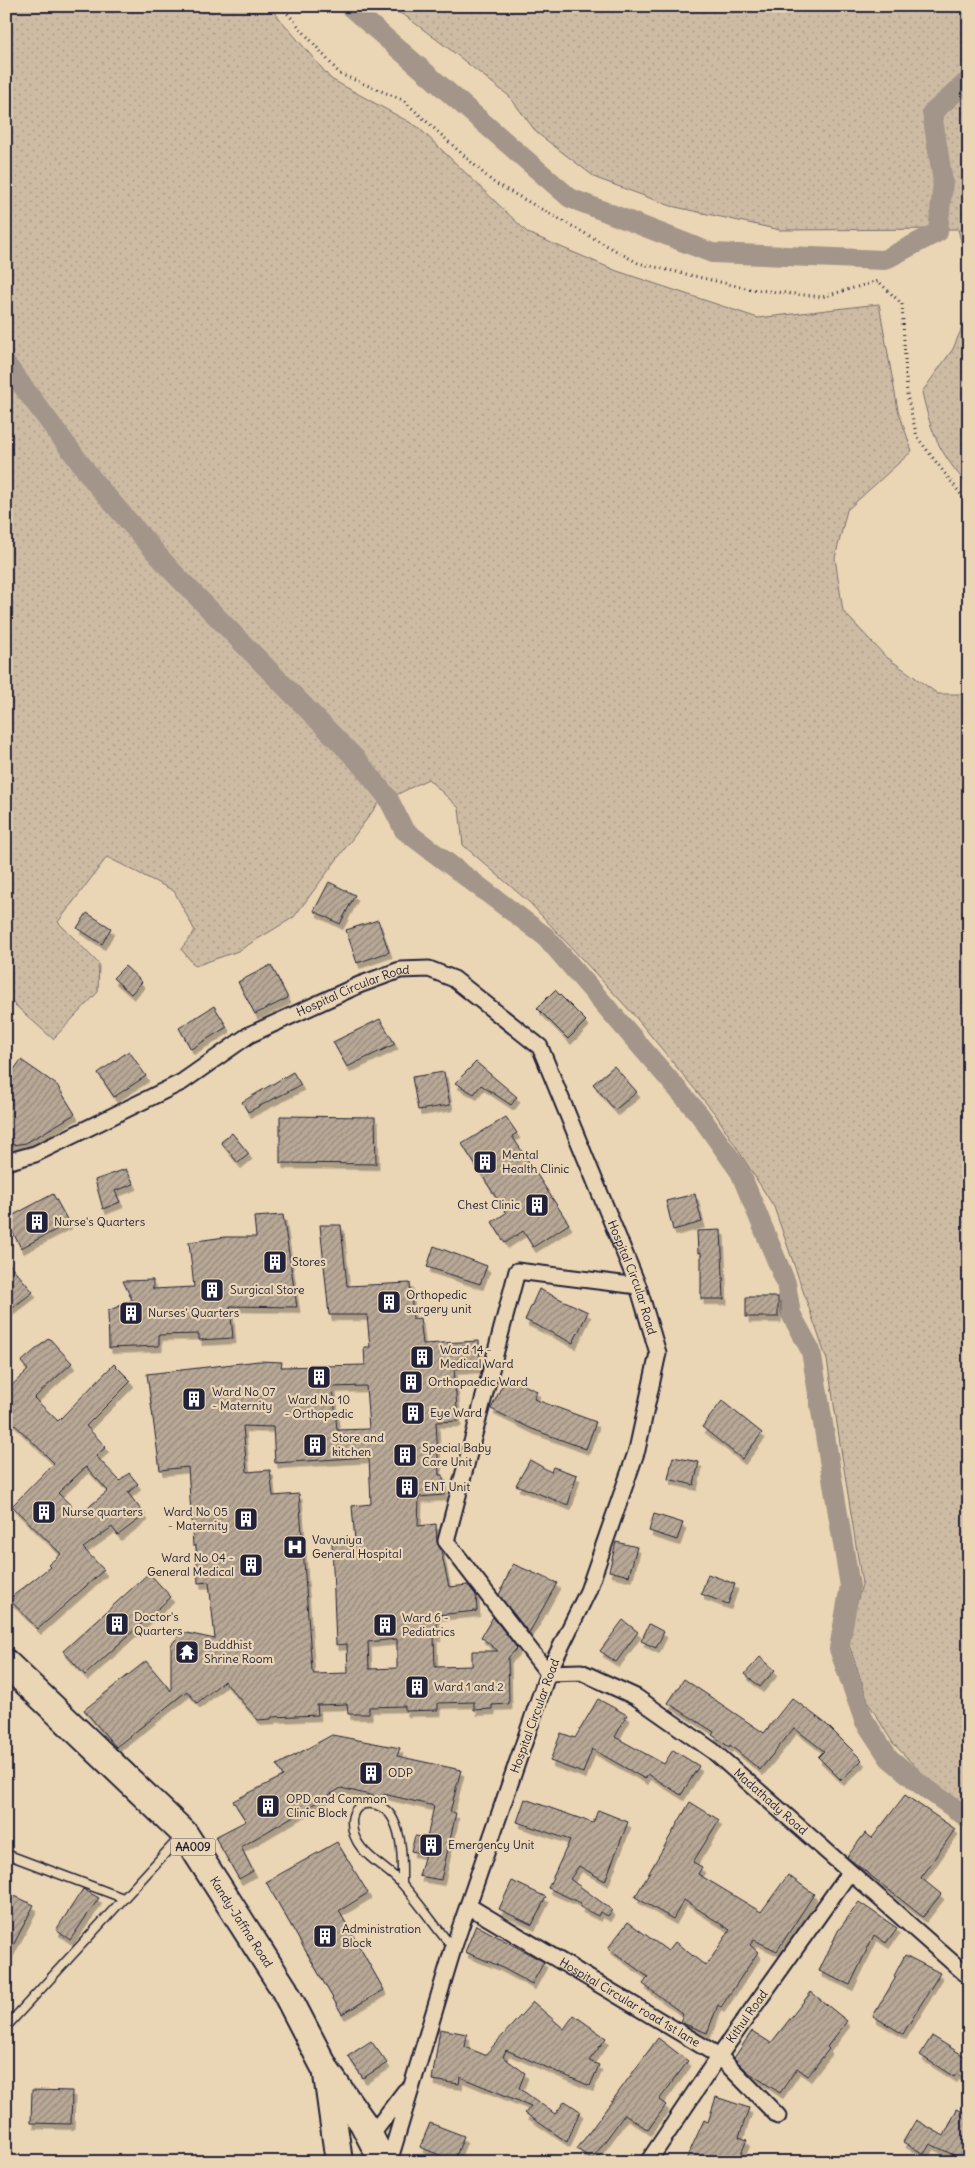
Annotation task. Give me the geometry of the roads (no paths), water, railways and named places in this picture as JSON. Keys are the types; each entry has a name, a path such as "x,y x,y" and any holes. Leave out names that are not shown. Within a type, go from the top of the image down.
{"highway":[{"name":"Kandy-Jaffna Road","path":"6,1663 184,1833 284,1989 326,2072 370,2137 383,2162"},
{"path":"6,1687 40,1694"},
{"name":"Kandy-Jaffna Road","path":"326,2072 338,2162"},
{"name":"Hospital Circular Road","path":"352,2162 370,2137"}],"street":[{"name":"Hospital Circular Road","path":"6,1162 35,1154 182,1082 249,1035 400,970 429,969 454,979 540,1047 638,1286 658,1353 637,1450 588,1591 548,1673 470,1907 453,1949 389,2162"},
{"path":"548,1673 446,1541 518,1271 638,1286"},
{"name":"Madathady Road","path":"548,1673 581,1672 636,1697 713,1751 969,1977"},
{"name":"Kithul Road","path":"648,2162 718,2056 849,1873"},
{"name":"Hospital Circular road 1st lane","path":"470,1907 718,2056 778,2116"},
{"name":"Hospital Circular Road","path":"370,2137 411,2084"}],"lane":[{"path":"402,1883 402,1849 394,1820 386,1808 372,1803 361,1806 355,1812 352,1822 356,1836 366,1854 402,1883 453,1949"},
{"path":"6,2026 184,1833"},
{"path":"6,1854 123,1898"}],"waterway":[{"path":"349,6 570,198 712,253 884,260 938,232 943,182 932,113 969,80"},
{"path":"6,364 96,484 171,570 357,760 388,798 404,830 546,937 699,1114 740,1172 786,1283 791,1314 811,1351 850,1586 839,1649 864,1720 889,1758 920,1784 969,1819"}],"place":[{"name":"Mental Health Clinic","path":"485,1162"},
{"name":"Chest Clinic","path":"537,1205"},
{"name":"Nurse's Quarters","path":"37,1222"},
{"name":"Stores","path":"275,1262"},
{"name":"Surgical Store","path":"212,1290"},
{"name":"Orthopedic surgery unit","path":"389,1302"},
{"name":"Nurses' Quarters","path":"131,1313"},
{"name":"Ward 14 - Medical Ward","path":"422,1357"},
{"name":"Ward No 10 - Orthopedic","path":"319,1377"},
{"name":"Orthopaedic Ward","path":"411,1382"},
{"name":"Ward No 07 - Maternity","path":"194,1399"},
{"name":"Eye Ward","path":"413,1413"},
{"name":"Store and kitchen","path":"315,1445"},
{"name":"Special Baby Care Unit","path":"405,1455"},
{"name":"ENT Unit","path":"407,1487"},
{"name":"Nurse quarters","path":"44,1512"},
{"name":"Ward No 05 - Maternity","path":"246,1519"},
{"name":"Vavuniya General Hospital","path":"295,1547"},
{"name":"Ward No 04 - General Medical","path":"251,1565"},
{"name":"Doctor's Quarters","path":"117,1624"},
{"name":"Ward 6 - Pediatrics","path":"385,1625"},
{"name":"Buddhist Shrine Room","path":"187,1652"},
{"name":"Ward 1 and 2","path":"417,1687"},
{"name":"ODP","path":"371,1773"},
{"name":"OPD and Common Clinic Block","path":"268,1806"},
{"name":"Emergency Unit","path":"431,1845"},
{"name":"Administration Block","path":"325,1936"}]}
